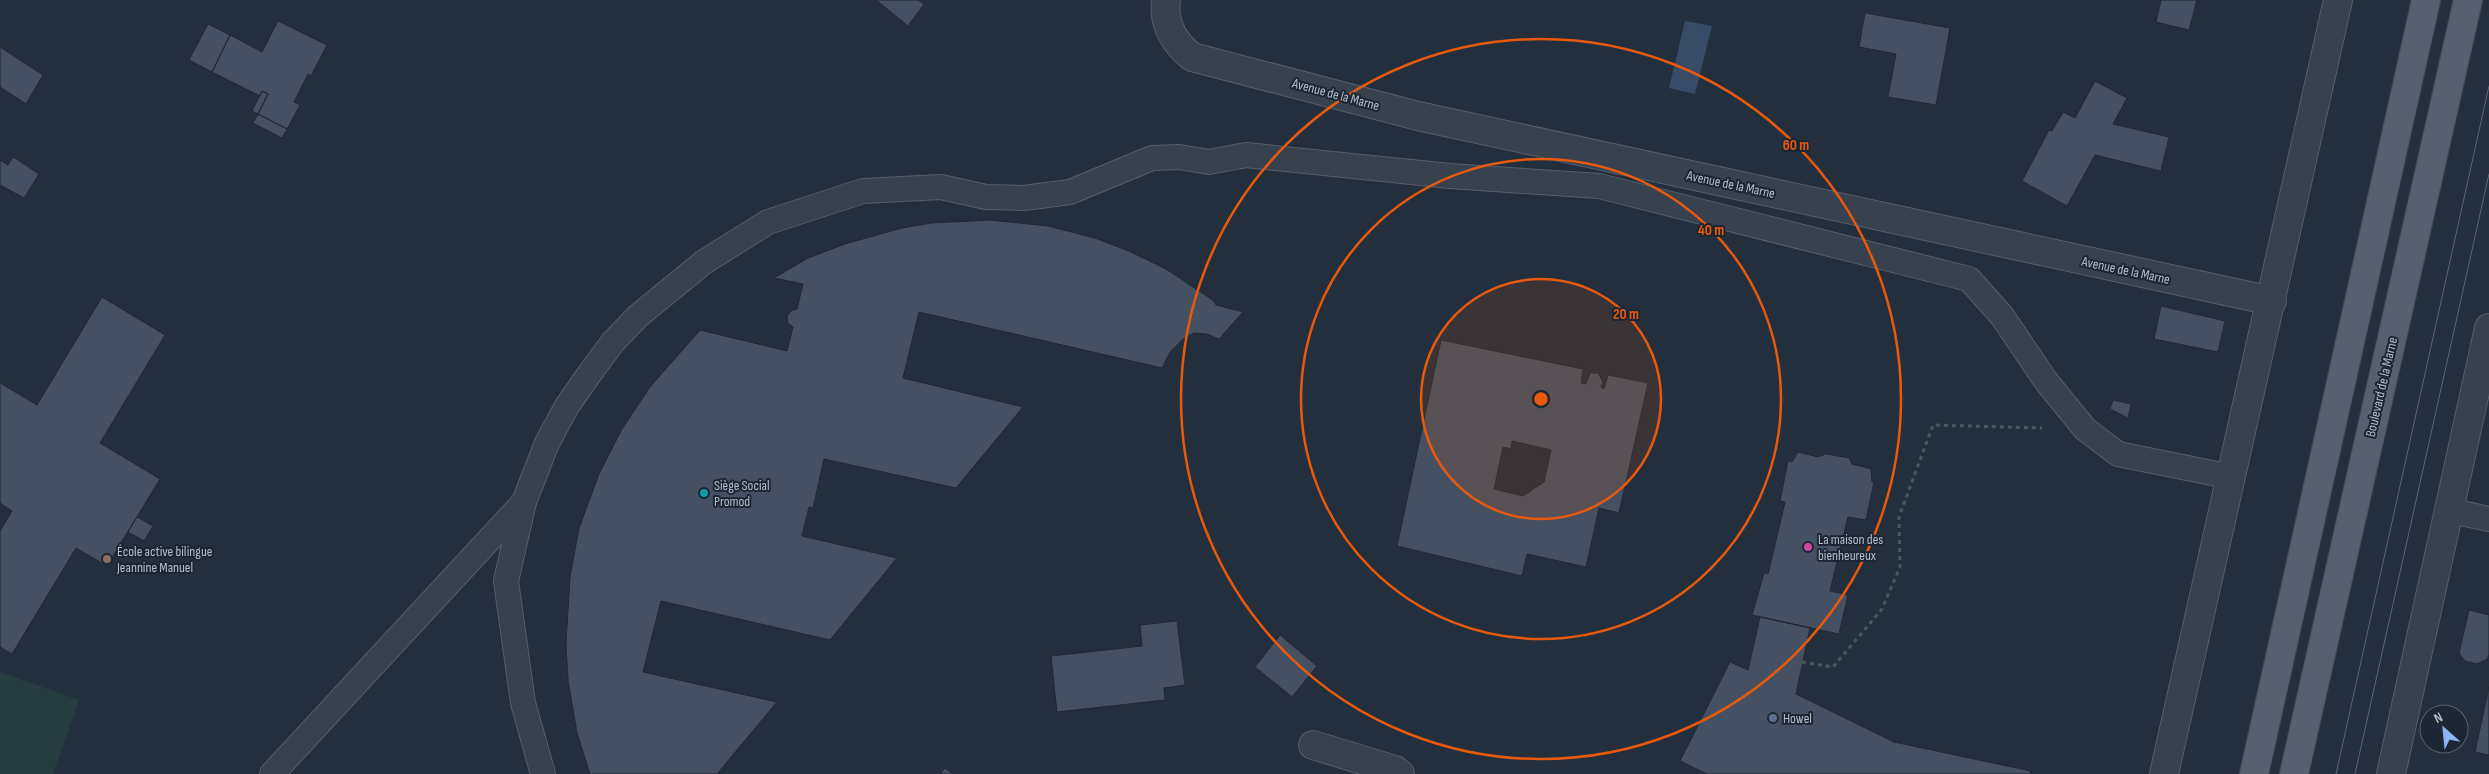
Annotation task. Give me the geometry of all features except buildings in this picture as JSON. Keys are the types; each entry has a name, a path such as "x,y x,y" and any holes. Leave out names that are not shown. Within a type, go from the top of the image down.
{"main road":[{"path":"2254,774 2426,0"},
{"name":"Boulevard de la Marne","path":"2294,774 2468,0"}],"street":[{"name":"Avenue de la Marne","path":"1166,0 1167,22 1173,37 1181,48 1192,56 1418,116 2272,302"},
{"path":"2164,774 2272,302 2338,0"},
{"path":"2391,774 2489,328"},
{"path":"1314,745 1395,770 1400,774"}],"lane":[{"path":"542,774 523,702 506,581 524,502 546,443 567,406 613,342 638,316 669,289 704,262 768,222 862,190 941,187 986,196 1024,198 1070,192 1152,158 1179,158 1209,162 1246,155 1489,179 1599,186 1970,279 2002,316 2046,381 2085,429 2118,454 2232,477"},
{"path":"272,774 524,502"},
{"path":"2448,510 2489,519"}],"path":[{"path":"1802,662 1833,667 1882,609 1900,567 1899,517 1933,425 2085,429"}],"green space":[{"path":"0,672 79,700 53,774 0,774"}],"water":[{"path":"1685,21 1712,26 1695,94 1669,88"}],"tram line":[{"path":"2336,774 2489,86"},
{"path":"2355,774 2489,174"}],"place":[{"name":"Siège Social Promod","path":"704,493"},
{"name":"La maison des bienheureux","path":"1808,547"},
{"name":"École active bilingue Jeannine Manuel","path":"107,559"},
{"name":"Howel","path":"1773,718"}]}
